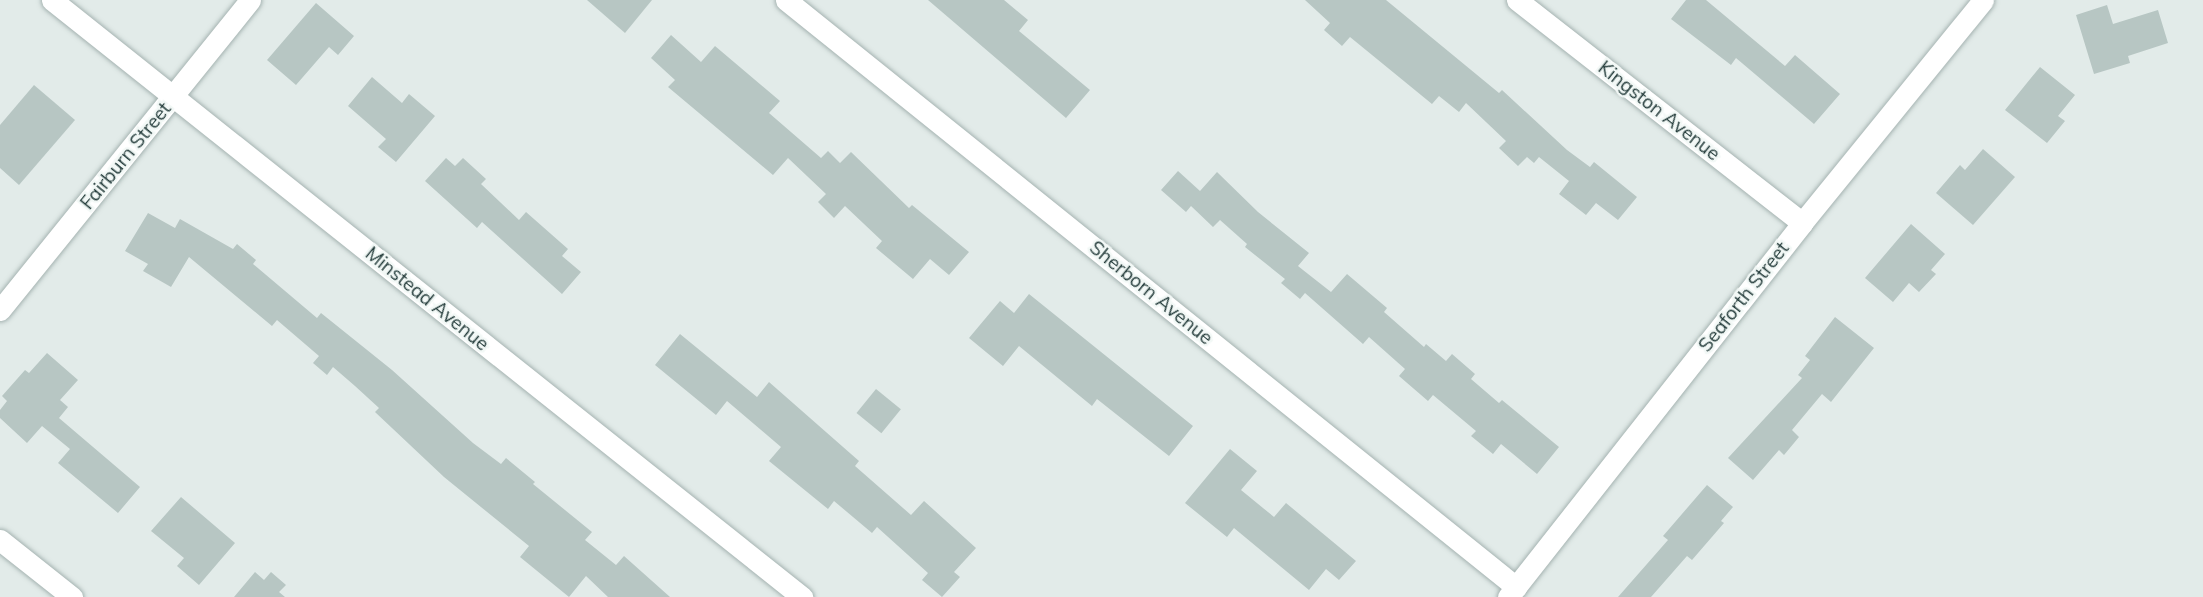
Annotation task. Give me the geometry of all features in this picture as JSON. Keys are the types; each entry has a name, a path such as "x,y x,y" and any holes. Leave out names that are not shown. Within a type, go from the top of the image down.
{"street":[{"name":"Minstead Avenue","path":"52,0 802,597"},
{"name":"Fairburn Street","path":"0,310 174,98 250,0"},
{"name":"Sherborn Avenue","path":"786,0 1512,592"},
{"name":"Kingston Avenue","path":"1517,0 1802,223"},
{"name":"Seaforth Street","path":"1512,592 1802,223 1983,0"},
{"path":"0,540 72,597"}],"building":[{"path":"587,0 652,0 625,33"},
{"path":"928,0 1004,0 1028,20 1019,31 1090,90 1066,118"},
{"path":"1305,0 1386,0 1499,93 1502,90 1567,150 1590,167 1594,162 1637,197 1618,220 1596,203 1586,215 1559,194 1569,181 1539,157 1534,163 1527,157 1518,166 1499,148 1506,141 1466,103 1459,112 1439,96 1432,104 1350,37 1342,46 1324,30 1330,23"},
{"path":"1686,0 1706,0 1785,66 1795,55 1840,94 1814,124 1736,58 1731,65 1671,19"},
{"path":"316,3 354,36 338,55 329,47 296,85 267,60"},
{"path":"2107,5 2113,24 2158,10 2168,43 2128,56 2130,63 2094,74 2076,15"},
{"path":"671,35 701,62 715,46 780,101 769,113 821,158 828,151 840,163 851,152 909,208 912,205 969,252 949,275 930,259 913,279 876,248 882,241 845,206 834,218 818,202 826,194 788,158 773,175 668,87 675,80 651,58"},
{"path":"2040,67 2075,95 2058,116 2065,121 2047,143 2005,110"},
{"path":"372,77 402,103 409,94 435,116 396,162 378,147 386,139 348,106"},
{"path":"34,85 75,120 19,185 0,168 0,125"},
{"path":"1983,149 2015,177 1973,225 1936,193 1960,165 1965,170"},
{"path":"446,158 455,166 463,158 486,179 481,184 519,220 526,212 568,249 562,256 581,272 562,294 482,222 477,228 425,181"},
{"path":"1178,171 1200,191 1217,172 1258,212 1309,253 1298,266 1331,292 1347,274 1387,308 1384,312 1424,347 1426,344 1446,361 1452,354 1475,374 1471,379 1499,403 1502,400 1559,447 1537,474 1501,444 1493,454 1471,436 1476,431 1433,395 1428,401 1399,376 1405,369 1369,337 1363,344 1305,293 1300,299 1281,283 1285,279 1245,247 1247,244 1220,220 1213,227 1191,206 1186,212 1161,190"},
{"path":"148,213 175,228 180,219 233,249 237,244 256,260 253,264 317,318 321,313 392,370 473,443 501,464 506,458 535,482 533,484 592,532 585,540 616,565 624,556 670,597 608,597 586,576 569,597 520,557 529,546 444,477 375,412 379,408 333,367 327,375 313,363 319,356 277,320 272,326 189,257 171,287 143,271 148,264 125,251"},
{"path":"1911,224 1945,254 1931,270 1936,274 1919,292 1909,283 1893,302 1865,278"},
{"path":"1029,294 1193,426 1169,456 1097,399 1092,406 1019,346 1003,366 969,338 1000,301 1014,313"},
{"path":"1835,317 1874,348 1831,402 1822,394 1792,430 1799,437 1784,455 1779,450 1753,480 1728,458 1802,378 1798,375 1810,360 1805,356"},
{"path":"680,334 757,397 769,382 859,461 855,466 911,515 924,501 976,548 954,572 960,577 942,597 922,580 928,573 877,527 872,533 834,501 828,509 769,461 781,447 727,401 716,415 655,365"},
{"path":"47,353 78,380 60,400 68,407 59,418 140,487 118,513 58,463 70,449 42,426 27,443 0,418 0,410 7,401 2,396 25,370 29,373"},
{"path":"876,389 901,409 881,433 856,413"},
{"path":"1230,449 1257,471 1241,490 1274,517 1286,503 1356,561 1339,580 1326,569 1309,590 1234,528 1227,537 1185,503"},
{"path":"1707,485 1733,507 1721,521 1724,523 1692,560 1687,556 1651,597 1618,597 1668,540 1663,536"},
{"path":"181,497 235,543 199,585 177,566 184,558 151,531"},
{"path":"255,572 264,580 271,572 286,585 279,592 285,597 234,597"}]}
